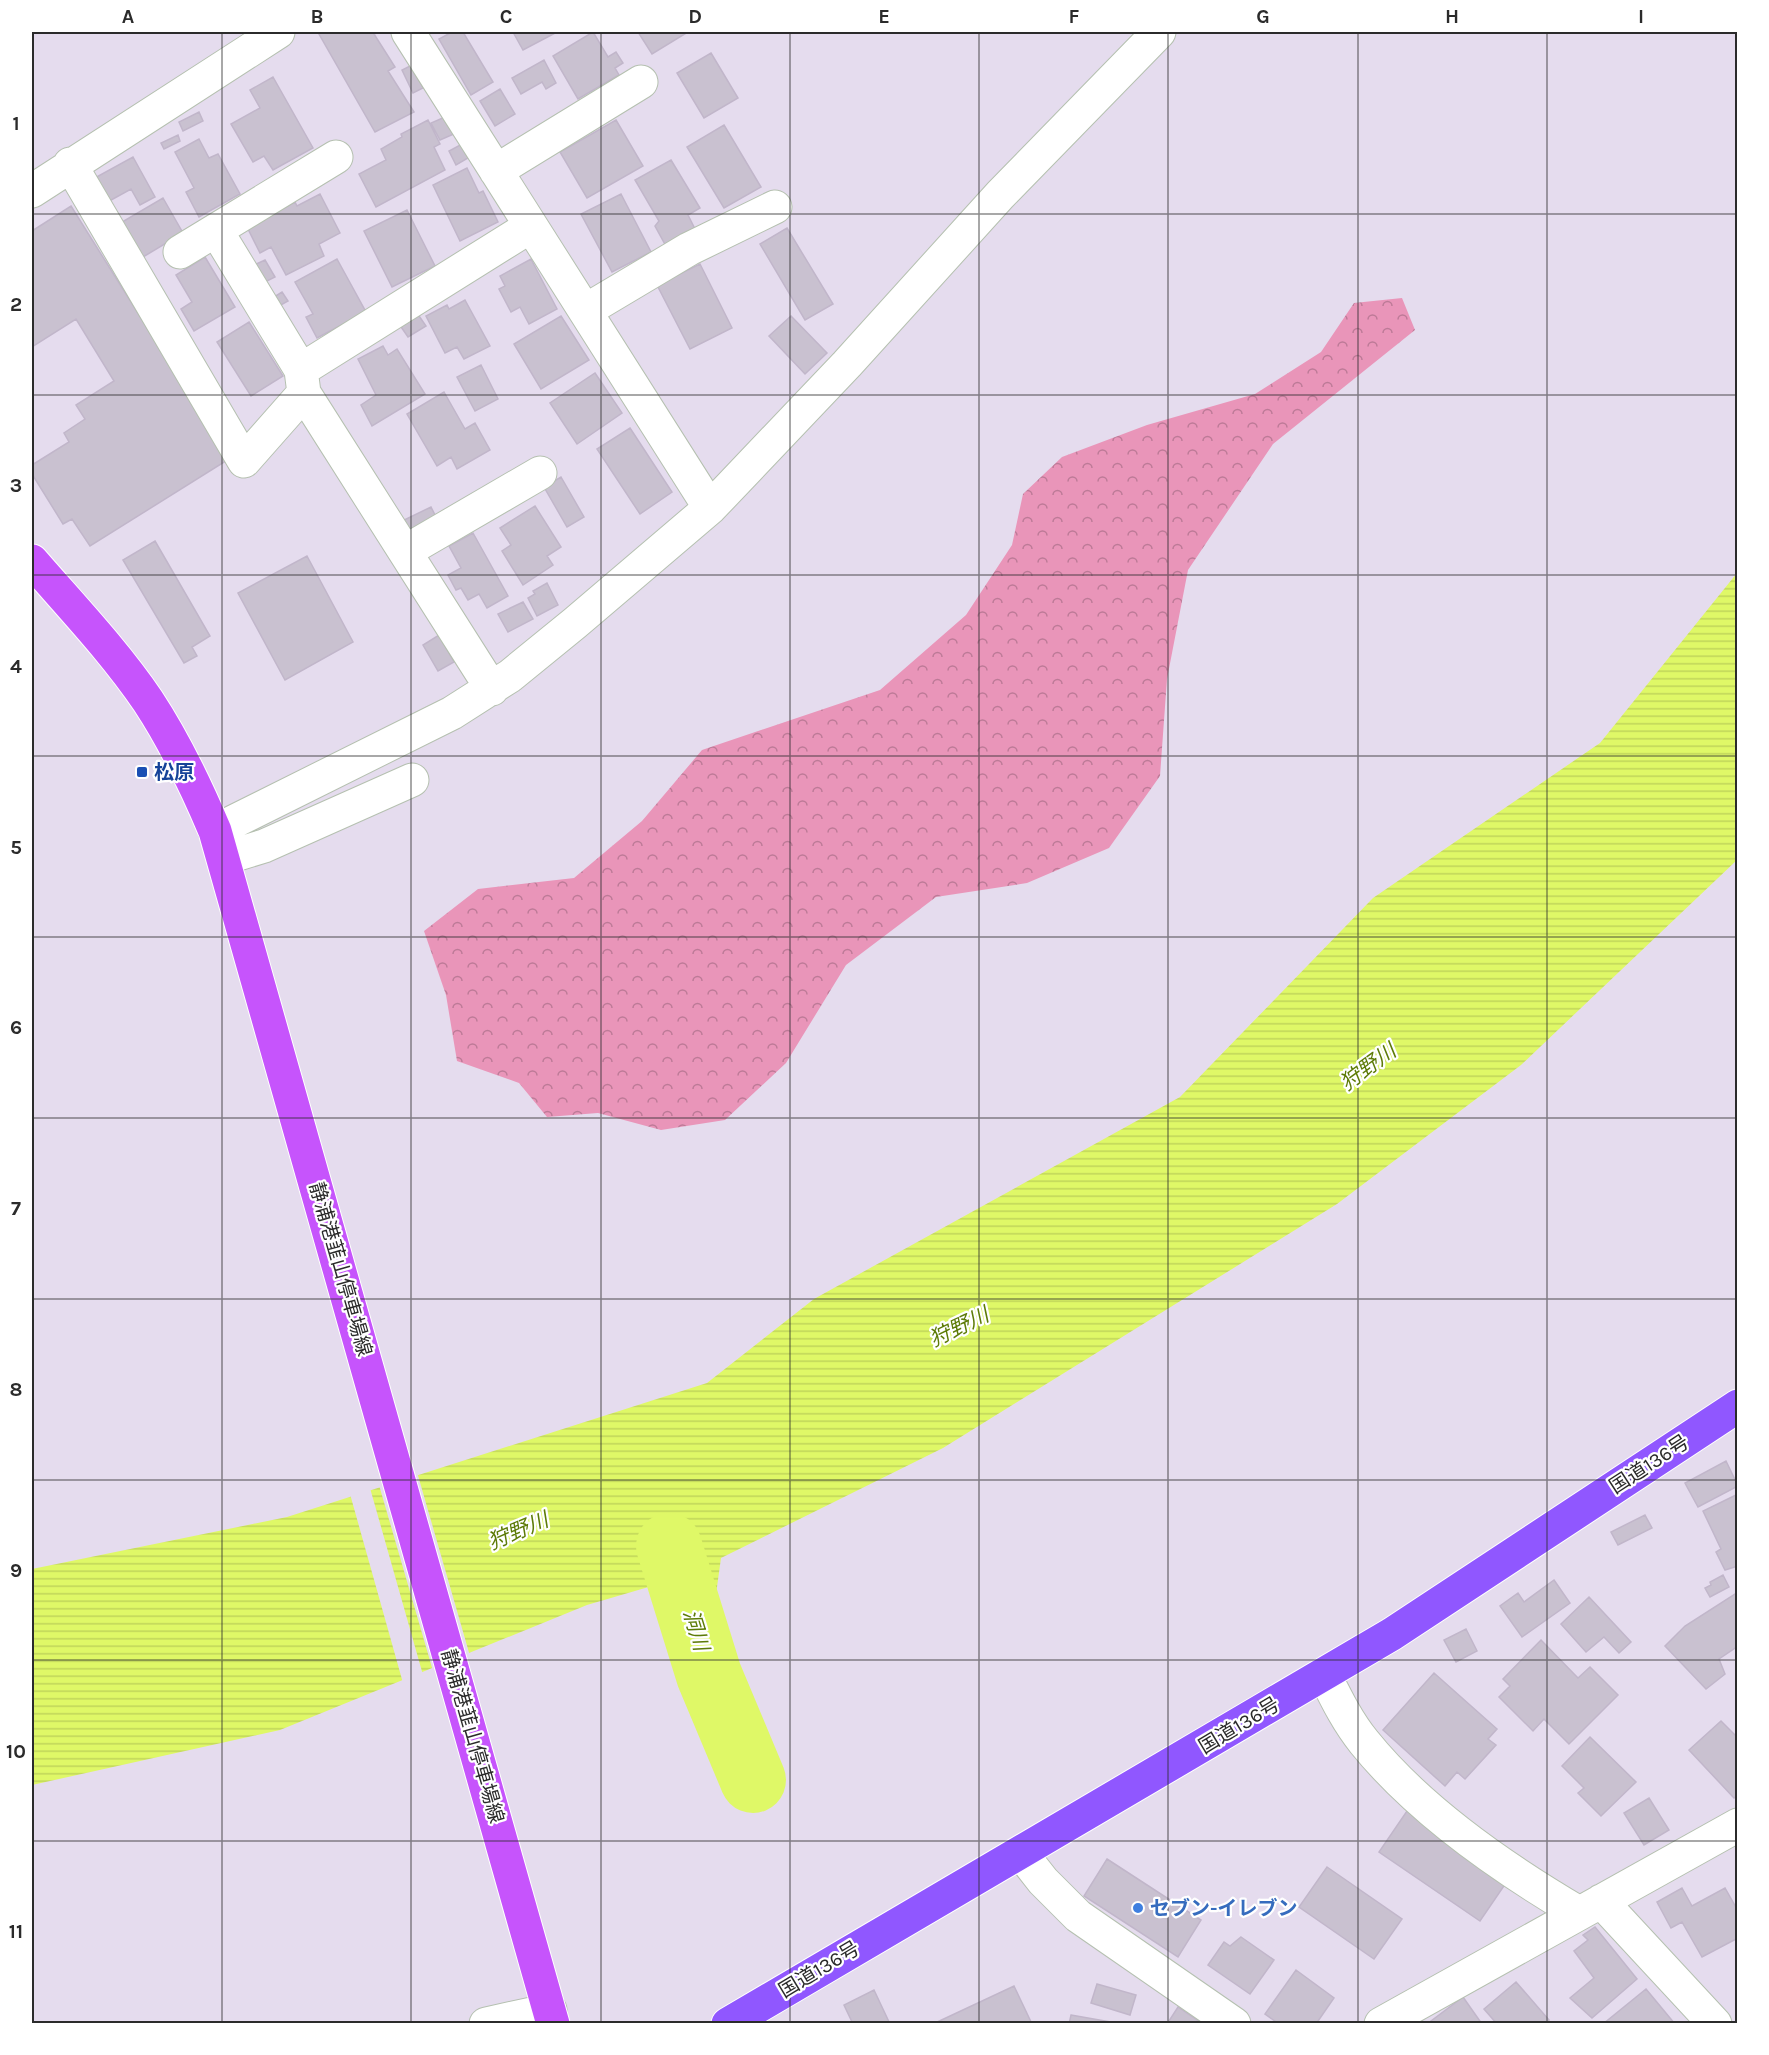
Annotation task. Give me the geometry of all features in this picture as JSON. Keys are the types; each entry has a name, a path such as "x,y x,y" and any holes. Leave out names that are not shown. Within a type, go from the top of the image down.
{"highway":[{"name":"国道136号","path":"728,2024 1392,1634 1737,1406"}],"main road":[{"name":"静浦港韮山停車場線","path":"32,561 108,648 148,701 177,750 223,855 551,2017"}],"street":[{"path":"32,191 70,164 278,32"},
{"path":"408,32 710,508"},
{"path":"223,855 492,689 567,630 710,508 847,364 1000,195 1159,32"},
{"path":"496,171 641,82"},
{"path":"180,252 336,157"},
{"path":"70,164 244,461 303,382 531,226"},
{"path":"585,311 689,249 775,207"},
{"path":"216,230 303,382 492,689"},
{"path":"406,551 540,473"},
{"path":"223,855 264,846 412,780"},
{"path":"1324,1674 1344,1714 1364,1742 1404,1784 1443,1819 1590,1907 1715,2024"},
{"path":"1381,2024 1737,1825"},
{"path":"1022,1853 1043,1881 1078,1916 1234,2024"},
{"path":"486,2024 551,2017"}],"green space":[{"path":"1402,298 1415,330 1273,444 1188,570 1167,679 1160,776 1109,848 1027,883 936,897 846,965 786,1063 725,1120 661,1130 598,1113 547,1117 519,1083 457,1061 446,995 424,931 478,889 574,878 642,821 702,750 880,690 966,615 1012,545 1023,494 1062,457 1147,425 1255,394 1321,352 1354,303"}],"water":[{"name":"狩野川","path":"1737,573 1737,860 1521,1065 1337,1204 943,1448 721,1558 715,1627 690,1636 679,1616 652,1586 587,1605 280,1730 32,1785 32,1569 287,1517 707,1383 814,1299 1180,1097 1373,898 1600,743"}],"pier":[{"path":"417,1472 470,1656 433,1671 379,1485"},
{"path":"370,1488 423,1675 403,1683 350,1494"}],"building":[{"path":"323,32 379,32 374,34 395,67 388,71 414,112 375,132 319,34"},
{"path":"452,32 463,32 493,82 471,95 439,39"},
{"path":"513,32 557,32 523,50"},
{"path":"593,32 608,57 616,52 623,63 615,68 619,75 578,99 553,56"},
{"path":"638,32 688,32 652,54"},
{"path":"711,53 738,98 704,118 677,73"},
{"path":"544,60 556,83 546,89 542,82 521,94 512,78"},
{"path":"412,65 423,88 413,93 402,70"},
{"path":"273,77 313,148 273,170 264,156 253,162 231,124 260,108 250,90"},
{"path":"500,89 515,114 495,126 480,101"},
{"path":"199,112 203,121 183,131 179,122"},
{"path":"445,117 454,134 440,140 431,123"},
{"path":"428,120 440,144 434,147 445,170 376,207 359,174 386,160 381,149 402,137 401,134"},
{"path":"616,120 643,166 587,198 560,152"},
{"path":"724,125 761,187 724,208 687,147"},
{"path":"178,135 180,141 164,149 161,143"},
{"path":"199,139 209,158 218,154 240,194 199,217 186,192 194,188 175,152"},
{"path":"462,144 468,158 456,165 449,151"},
{"path":"133,157 155,197 140,205 131,189 104,204 91,180"},
{"path":"671,160 700,208 688,215 696,231 667,248 655,226 659,221 635,180"},
{"path":"467,168 479,193 483,191 498,222 460,241 433,185"},
{"path":"320,194 340,233 319,244 324,256 286,275 271,247 260,253 247,227 295,202 297,206"},
{"path":"621,194 651,252 612,272 581,214"},
{"path":"163,198 183,233 138,260 117,225"},
{"path":"71,206 229,459 90,546 72,519 63,524 32,474 32,465 69,442 64,433 85,419 76,405 114,381 76,319 32,347 32,231"},
{"path":"407,210 435,266 392,287 364,231"},
{"path":"787,228 833,304 805,320 760,244"},
{"path":"205,257 235,307 194,331 181,309 192,302 176,275"},
{"path":"337,259 366,312 317,338 306,317 313,314 295,282"},
{"path":"531,259 557,309 529,324 520,307 511,312 499,289 505,286 500,276"},
{"path":"265,260 275,277 263,283 254,265"},
{"path":"700,264 732,328 690,349 657,285"},
{"path":"282,292 288,301 279,306 274,297"},
{"path":"465,300 490,346 464,359 457,347 445,353 426,316 447,305 449,309"},
{"path":"417,313 426,326 408,337 399,324"},
{"path":"561,316 589,360 541,389 514,344"},
{"path":"791,316 827,353 805,374 769,336"},
{"path":"249,322 283,376 251,396 217,342"},
{"path":"383,346 388,355 397,349 425,394 372,426 361,405 376,395 358,359"},
{"path":"481,365 498,399 475,411 457,377"},
{"path":"595,373 622,413 577,444 550,403"},
{"path":"444,392 465,429 475,423 490,450 457,469 451,457 437,466 407,414"},
{"path":"630,428 672,492 640,514 597,449"},
{"path":"561,477 584,517 567,527 544,487"},
{"path":"535,506 561,547 547,556 553,565 523,585 502,551 511,545 500,528"},
{"path":"431,507 438,521 411,534 404,520"},
{"path":"473,533 508,596 487,608 479,594 468,600 461,588 456,590 448,575 461,568 449,546"},
{"path":"155,541 210,636 192,647 197,656 184,663 123,560"},
{"path":"307,556 353,642 285,680 238,593"},
{"path":"547,583 558,605 537,616 528,598 535,594 533,591"},
{"path":"523,602 533,619 508,632 498,614"},
{"path":"439,635 454,662 438,671 423,645"},
{"path":"1726,1461 1738,1486 1698,1507 1685,1483"},
{"path":"1738,1494 1738,1566 1725,1570 1716,1552 1721,1549 1703,1511"},
{"path":"1645,1515 1652,1528 1618,1545 1611,1532"},
{"path":"1723,1575 1729,1587 1710,1597 1705,1588 1711,1585 1710,1582"},
{"path":"1554,1580 1570,1603 1522,1637 1500,1606 1518,1593 1524,1602"},
{"path":"1738,1592 1738,1646 1719,1659 1725,1674 1706,1689 1665,1646 1685,1626"},
{"path":"1589,1597 1631,1642 1619,1653 1604,1637 1586,1652 1561,1624"},
{"path":"1466,1629 1477,1651 1456,1662 1444,1640"},
{"path":"1541,1640 1578,1678 1590,1667 1618,1695 1569,1744 1544,1719 1533,1731 1499,1697 1510,1686 1503,1679"},
{"path":"1434,1673 1497,1729 1488,1739 1496,1745 1465,1779 1457,1772 1445,1786 1383,1730"},
{"path":"1721,1721 1738,1738 1738,1795 1734,1798 1689,1750"},
{"path":"1590,1737 1636,1782 1601,1816 1578,1793 1584,1788 1562,1766"},
{"path":"1649,1798 1669,1830 1644,1845 1624,1813"},
{"path":"1407,1811 1508,1880 1480,1921 1379,1852"},
{"path":"1107,1859 1201,1920 1178,1957 1084,1896"},
{"path":"1327,1867 1402,1919 1374,1959 1299,1907"},
{"path":"1682,1888 1692,1906 1725,1888 1738,1911 1738,1938 1702,1957 1682,1922 1671,1928 1657,1902"},
{"path":"1595,1927 1637,1979 1592,2018 1570,1998 1594,1978 1574,1951 1588,1940 1583,1935"},
{"path":"1241,1937 1274,1960 1250,1994 1208,1965 1224,1942 1230,1946"},
{"path":"1296,1970 1334,1998 1316,2024 1279,2024 1265,2014"},
{"path":"1516,1982 1549,2020 1546,2024 1497,2024 1484,2009"},
{"path":"1097,1984 1136,1995 1130,2015 1091,2003"},
{"path":"1014,1986 1032,2024 933,2024"},
{"path":"1646,1989 1675,2024 1603,2024"},
{"path":"874,1990 890,2024 853,2024 844,2005"},
{"path":"1463,1997 1482,2024 1427,2024"},
{"path":"1178,2007 1203,2024 1167,2024"},
{"path":"1071,2015 1122,2024 1069,2024"}],"waterway":[{"name":"洞川","path":"669,1546 709,1675 753,1780"}],"place":[{"name":"松原","path":"142,772"},
{"name":"セブン-イレブン","path":"1138,1908"}]}
